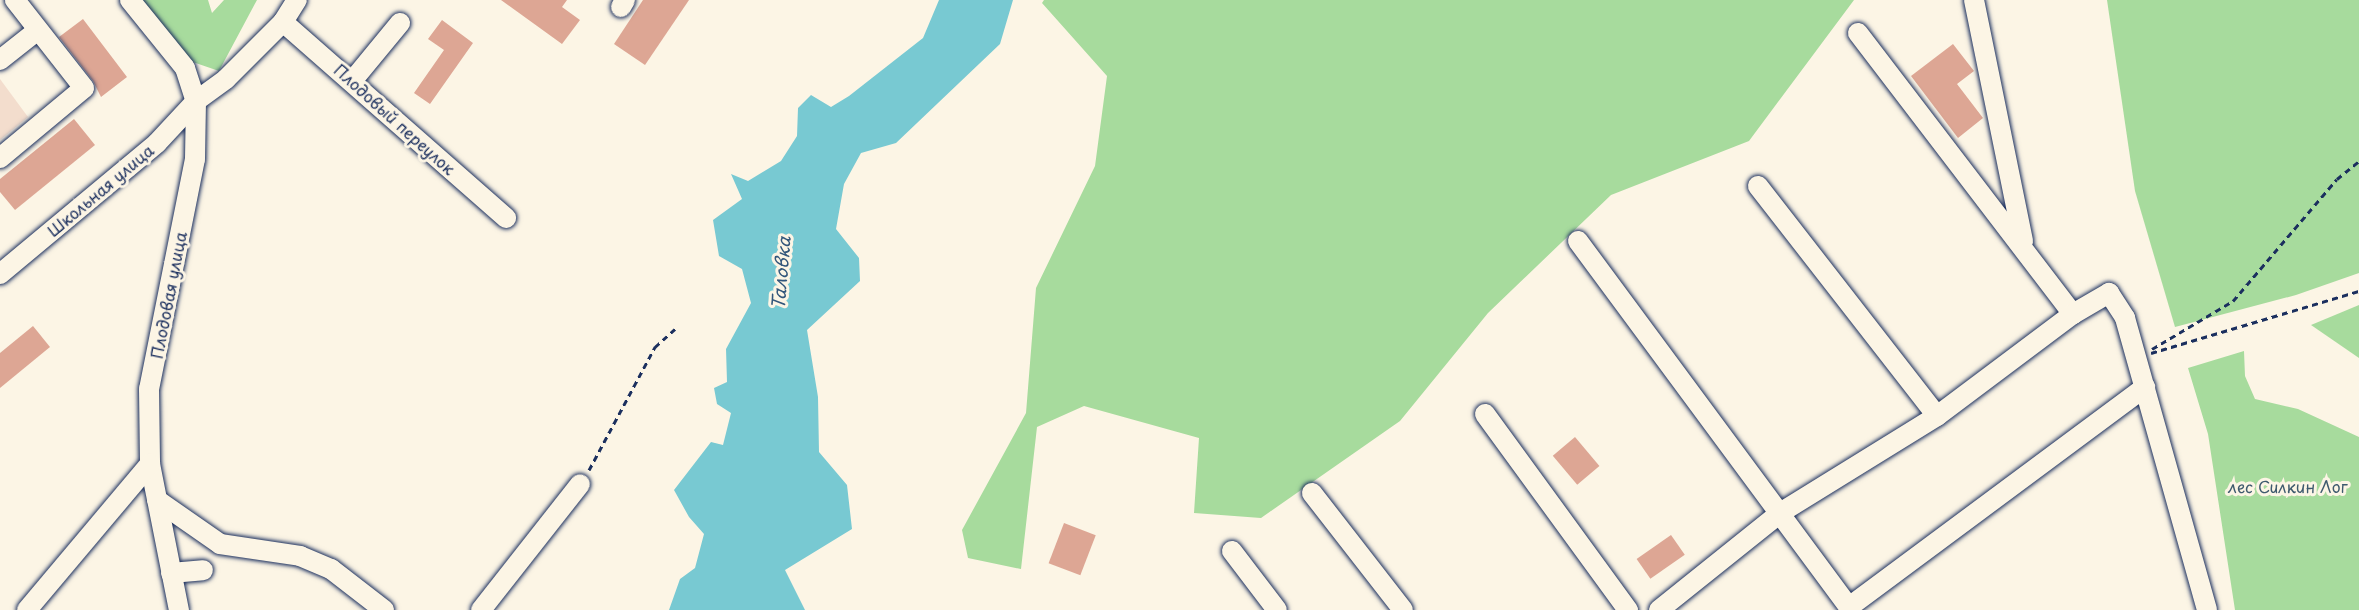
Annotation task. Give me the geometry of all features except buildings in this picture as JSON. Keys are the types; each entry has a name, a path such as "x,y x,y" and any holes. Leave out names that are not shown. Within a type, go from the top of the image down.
{"street":[{"path":"0,158 84,88 15,0"},
{"name":"Плодовая улица","path":"130,0 185,68 196,101 195,159 149,389 150,464 179,610"},
{"path":"196,101 226,79 283,22 297,0"},
{"path":"1974,0 2024,246"},
{"name":"Плодовый переулок","path":"283,22 353,80 411,136 506,218"},
{"path":"353,80 400,24"},
{"path":"0,60 38,30"},
{"path":"1858,33 2024,246 2073,314"},
{"name":"Школьная улица","path":"0,274 157,143 196,101"},
{"path":"1758,186 1937,416"},
{"path":"1578,241 1850,609 2145,387"},
{"path":"1659,610 1780,513 1937,416 2073,314 2109,293 2125,318 2207,610"},
{"path":"1485,414 1628,610"},
{"path":"27,610 150,464"},
{"path":"481,610 580,484"},
{"path":"1312,493 1403,610"},
{"path":"157,500 220,544 300,556 331,569 384,610"},
{"path":"1232,551 1277,610"},
{"path":"171,573 203,570"}],"path":[{"path":"2137,357 2233,301 2337,179 2359,161"},
{"path":"2137,357 2359,291"},
{"path":"580,484 655,347 675,329"}],"shaded area":[{"path":"0,79 28,117 0,140"}],"green space":[{"path":"136,0 208,0 212,13 224,0 257,0 219,71 181,58"},
{"path":"1044,0 1854,0 1749,141 1611,195 1488,313 1400,421 1261,518 1194,513 1199,438 1084,406 1037,427 1021,569 968,558 962,530 1026,413 1036,288 1095,166 1107,76 1042,3"},
{"path":"2107,0 2359,0 2359,273 2296,295 2175,327 2135,191"},
{"path":"2359,305 2359,358 2311,325"},
{"name":"лес Силкин Лог","path":"2244,351 2245,376 2255,399 2298,409 2359,437 2359,610 2235,610 2208,434 2188,368"}],"water":[{"name":"Таловка","path":"939,0 1013,0 1000,44 896,143 861,153 844,184 836,229 859,258 860,281 807,330 818,397 819,452 847,485 852,529 785,570 805,610 669,610 680,579 695,568 704,534 689,517 674,490 711,442 723,445 731,413 717,404 714,388 727,382 726,349 751,303 742,269 719,256 713,220 742,199 731,174 748,181 781,161 797,136 798,108 811,95 831,107 849,96 923,38"}]}
